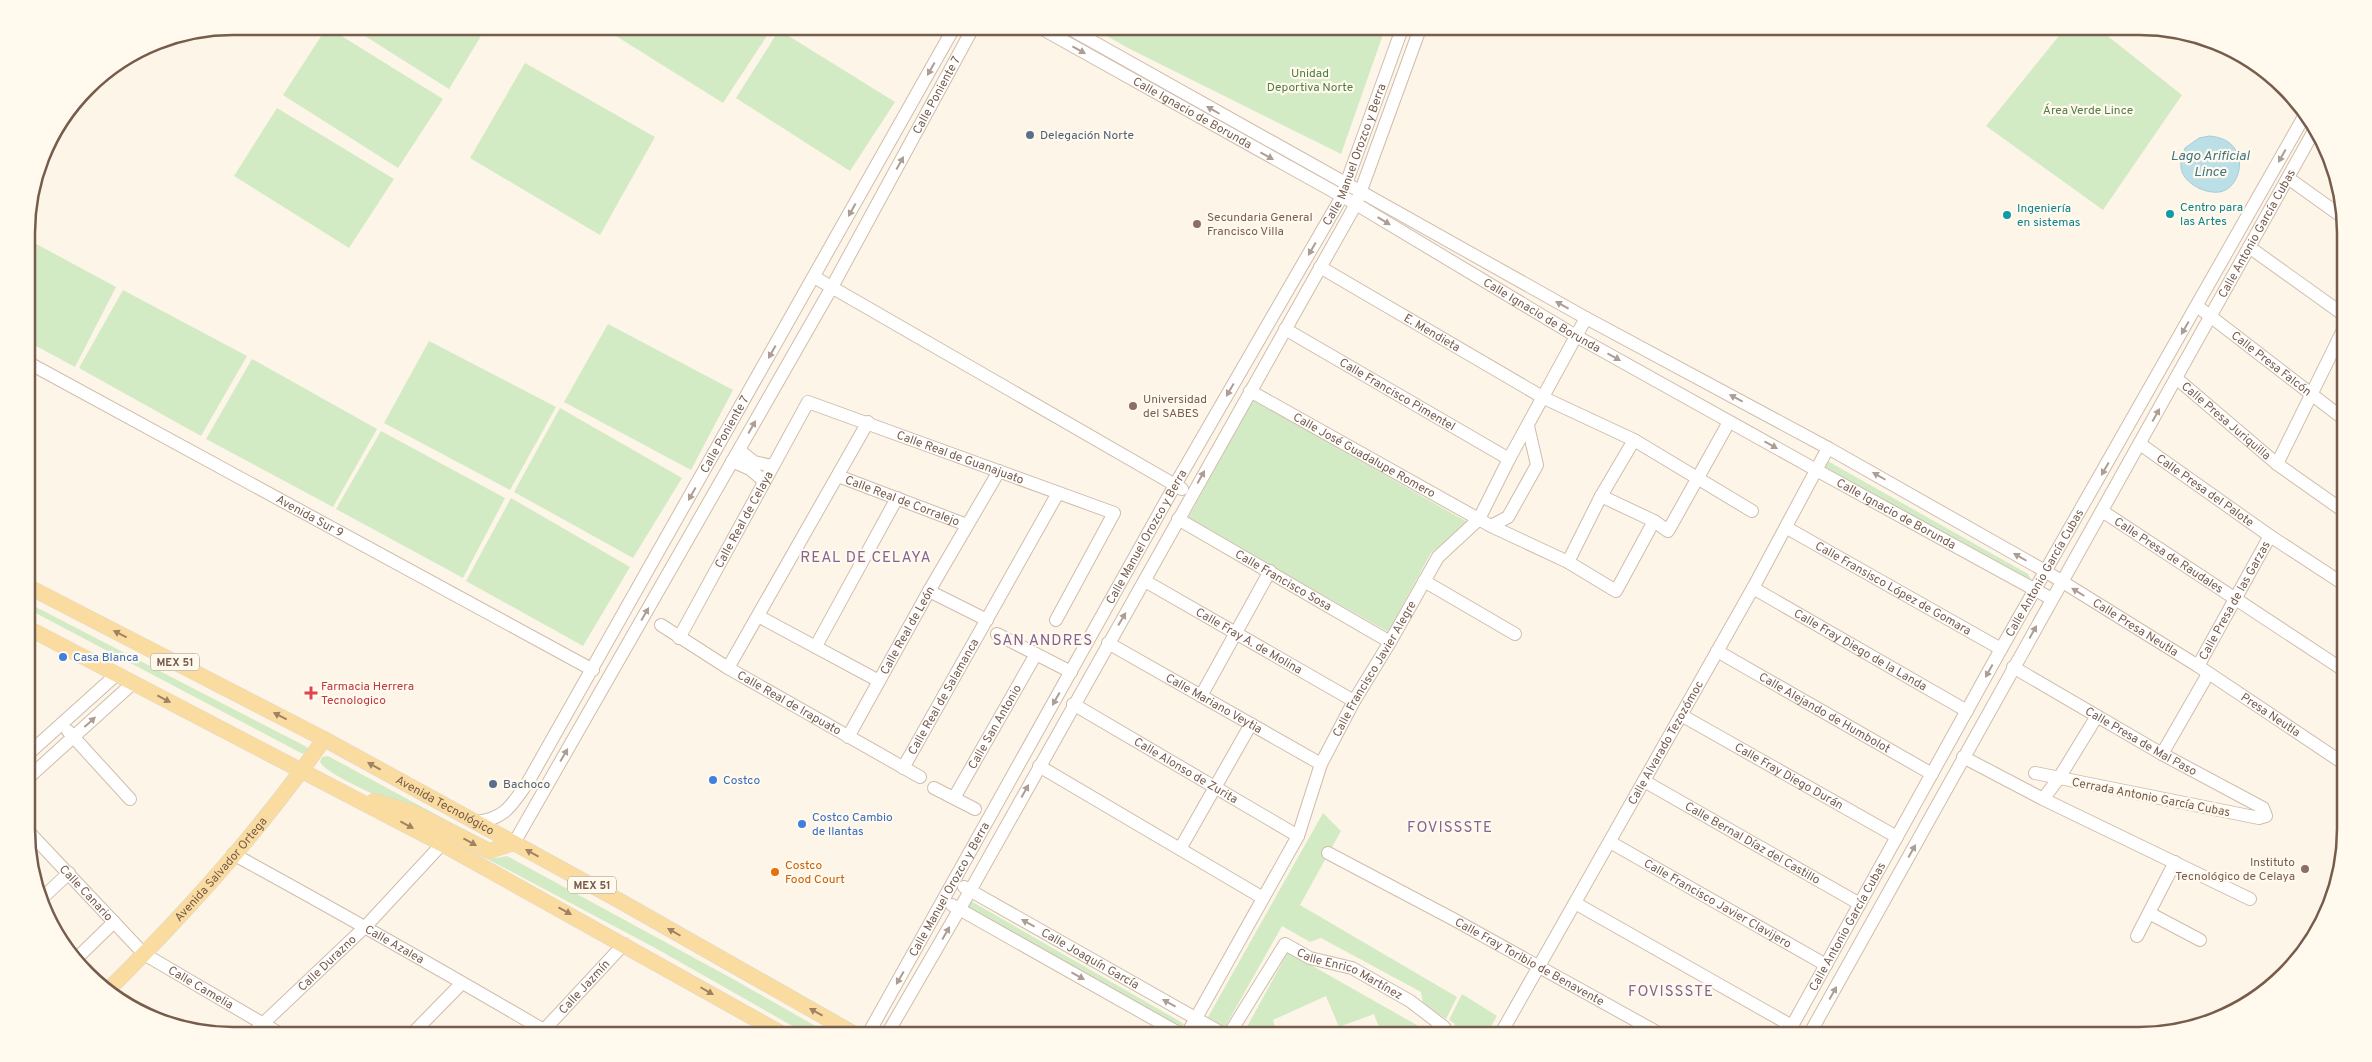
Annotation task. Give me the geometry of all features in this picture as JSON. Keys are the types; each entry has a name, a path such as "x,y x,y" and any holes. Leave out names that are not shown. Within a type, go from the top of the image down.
{"main road":[{"name":"Avenida Tecnológico","path":"35,590 324,739 842,1027"},
{"name":"MEX 51","path":"35,632 442,844 770,1027"},
{"name":"Avenida Salvador Ortega","path":"112,986 144,954 233,854 302,771 324,739"},
{"path":"344,792 412,812 489,851 514,843"}],"street":[{"name":"Calle Poniente 7","path":"476,822 489,821 507,812 528,782 593,670 950,35"},
{"name":"Calle Poniente 7","path":"514,843 832,287 969,35"},
{"name":"Calle Ignacio de Borunda","path":"1053,35 1341,198 1359,198 1828,448 2062,582"},
{"name":"Calle Ignacio de Borunda","path":"1081,35 1346,185 1359,198 1576,336 2052,599"},
{"name":"Calle Manuel Orozco y Berra","path":"872,1027 1175,485 1341,198 1400,35"},
{"name":"Calle Manuel Orozco y Berra","path":"891,1027 960,909 1073,704 1145,581 1359,198 1418,35"},
{"name":"Calle Antonio García Cubas","path":"1792,1027 2001,649 2302,120"},
{"name":"Calle Antonio García Cubas","path":"1813,1027 2311,136"},
{"path":"2288,178 2336,212"},
{"path":"2249,247 2337,310"},
{"name":"E. Mendieta","path":"1320,267 1544,398 1634,440 1698,478"},
{"path":"814,277 1192,495"},
{"name":"Calle Presa Falcón","path":"2197,306 2337,414"},
{"name":"Calle Francisco Javier Alegre","path":"1190,1027 1298,836 1321,764 1354,701 1438,557 1479,519 1509,459 1586,318"},
{"name":"Calle Francisco Pimentel","path":"1285,329 1509,459"},
{"path":"2277,464 2337,342"},
{"name":"Avenida Sur 9","path":"35,366 593,670"},
{"name":"Calle Presa Juriquilla","path":"2176,378 2277,464 2337,506"},
{"name":"Calle José Guadalupe Romero","path":"1250,391 1491,526 1568,562 1616,591 1654,521"},
{"name":"Calle Real de Guanajuato","path":"808,402 868,422 1114,513 1056,620"},
{"name":"Calle Real de Celaya","path":"679,638 808,402"},
{"path":"728,668 868,422"},
{"path":"1601,496 1654,521 1668,531 1729,422"},
{"path":"1491,526 1508,517 1537,465 1528,426"},
{"path":"1568,562 1601,496 1634,440"},
{"name":"Calle Presa del Palote","path":"2140,444 2270,536 2337,580"},
{"name":"Calle Alvarado Tezozómoc","path":"1508,1027 1539,966 1787,528 1818,471 1828,448"},
{"path":"739,450 754,462 772,466"},
{"path":"732,461 750,469 764,481"},
{"name":"Calle Real de León","path":"848,737 929,591 1000,471"},
{"name":"Calle Real de Corralejo","path":"838,476 967,525"},
{"path":"1698,478 1752,511"},
{"name":"Calle Real de Salamanca","path":"903,768 1058,492"},
{"path":"816,646 897,498"},
{"name":"Calle Presa de Raudales","path":"2102,511 2337,666"},
{"name":"Calle Francisco Sosa","path":"1178,519 1390,642"},
{"name":"Calle Fransisco López de Gomara","path":"1787,528 2001,649"},
{"name":"Calle Presa de las Garzas","path":"2162,754 2236,599 2270,536"},
{"path":"1201,696 1270,571"},
{"name":"Calle Fray A. de Molina","path":"1145,581 1354,701"},
{"path":"1424,581 1515,634"},
{"name":"Calle Presa Neutla","path":"2062,582 2203,670"},
{"name":"Calle Fray Diego de la Landa","path":"1753,588 1967,711"},
{"path":"929,591 987,620"},
{"path":"758,616 879,681"},
{"name":"Calle Real de Irapuato","path":"661,625 728,668 920,777"},
{"path":"997,634 1071,672"},
{"name":"Calle Mariano Veytia","path":"1108,644 1321,764"},
{"name":"Calle Alejando de Humbolot","path":"1717,651 1932,774"},
{"name":"Calle San Antonio","path":"954,798 1036,654"},
{"name":"Calle Presa de Mal Paso","path":"2014,667 2162,754 2263,808 2266,816"},
{"name":"Presa Neutla","path":"2203,670 2337,759"},
{"path":"35,748 117,674"},
{"path":"35,772 133,683"},
{"name":"Calle Alonso de Zurita","path":"1073,704 1298,836"},
{"name":"Calle Fray Diego Durán","path":"1681,715 1897,837"},
{"path":"2043,799 2059,778 2097,716"},
{"path":"62,724 130,799"},
{"path":"1180,849 1251,724"},
{"path":"1963,757 2043,799 2250,899"},
{"path":"1039,766 1263,898"},
{"name":"Cerrada Antonio García Cubas","path":"2035,773 2259,818 2266,816"},
{"name":"Calle Bernal Díaz del Castillo","path":"1644,782 1860,904"},
{"path":"934,788 975,809"},
{"name":"Calle Canario","path":"35,838 144,954"},
{"name":"Calle Francisco Javier Clavijero","path":"1610,842 1826,966"},
{"name":"Calle Durazno","path":"259,1027 366,926 442,844"},
{"name":"Calle Fray Toribio de Benavente","path":"1328,853 1539,966 1648,1027"},
{"name":"Calle Azalea","path":"233,854 366,926 462,984 538,1027"},
{"path":"2137,936 2175,862"},
{"path":"47,894 69,873"},
{"name":"Calle Joaquín García","path":"954,882 1212,1027"},
{"name":"Calle Joaquín García","path":"943,901 1169,1027"},
{"path":"1575,903 1783,1027"},
{"path":"2149,913 2200,940"},
{"path":"80,954 114,922"},
{"name":"Calle Jazmín","path":"554,1027 624,944"},
{"name":"Calle Enrico Martínez","path":"1234,1027 1285,944 1310,958 1352,968 1410,1001 1443,1027"},
{"name":"Calle Camelia","path":"144,954 268,1027"},
{"path":"419,1027 462,984"}],"green space":[{"path":"322,35 340,35 443,99 398,168 283,95"},
{"path":"363,35 482,35 449,89"},
{"path":"614,35 767,35 723,103"},
{"path":"776,35 787,35 895,102 850,171 736,98"},
{"name":"Unidad Deportiva Norte","path":"1105,35 1383,35 1341,154"},
{"name":"Área Verde Lince","path":"2060,35 2106,35 2182,95 2103,210 1986,126"},
{"path":"525,63 655,137 600,235 470,158"},
{"path":"277,108 394,179 349,248 234,176"},
{"path":"35,243 116,287 75,367 35,345"},
{"path":"123,290 247,356 201,436 79,368"},
{"path":"608,324 733,390 691,470 564,402"},
{"path":"429,341 556,407 510,490 384,423"},
{"path":"252,359 377,429 333,507 206,439"},
{"path":"1253,400 1469,523 1431,553 1388,632 1188,518"},
{"path":"560,408 682,478 633,558 514,492"},
{"path":"381,431 505,498 463,578 336,509"},
{"path":"1824,459 2028,574 2032,581 2025,581 1823,466"},
{"path":"511,498 630,567 583,646 466,581"},
{"path":"35,607 310,750 307,755 35,613"},
{"path":"328,756 483,840 395,804 345,780 328,770 320,762 322,757"},
{"path":"1323,813 1341,831 1300,905 1457,997 1446,1019 1423,1004 1421,992 1321,938 1310,942 1282,926 1225,1027 1208,1017"},
{"path":"480,855 496,858 507,856 817,1027 794,1027 657,949"},
{"path":"971,901 1184,1025 1180,1027 968,907"},
{"path":"1288,952 1420,1027 1379,1027 1374,1014 1339,1027 1326,996 1273,1020 1275,1027 1247,1027"},
{"path":"1462,994 1497,1016 1491,1027 1453,1027 1455,1024 1449,1020"}],"water":[{"name":"Lago Arificial Lince","path":"2218,137 2232,145 2239,158 2240,164 2237,177 2230,187 2219,192 2207,191 2195,186 2185,178 2181,167 2181,159 2185,148 2199,138"}],"place":[{"name":"Delegación Norte","path":"1030,135"},
{"name":"Centro para las Artes","path":"2170,214"},
{"name":"Ingeniería en sistemas","path":"2007,215"},
{"name":"Secundaria General Francisco Villa","path":"1197,224"},
{"name":"Universidad del SABES","path":"1133,406"},
{"name":"Casa Blanca","path":"63,657"},
{"name":"Farmacia Herrera Tecnologico","path":"311,693"},
{"name":"Costco","path":"713,780"},
{"name":"Bachoco","path":"493,784"},
{"name":"Costco Cambio de llantas","path":"802,824"},
{"name":"Instituto Tecnológico de Celaya","path":"2305,869"},
{"name":"Costco Food Court","path":"775,872"}],"district":[{"name":"REAL DE CELAYA","path":"866,557"},
{"name":"SAN ANDRES","path":"1043,640"},
{"name":"FOVISSSTE","path":"1450,827"},
{"name":"FOVISSSTE","path":"1671,991"}]}
